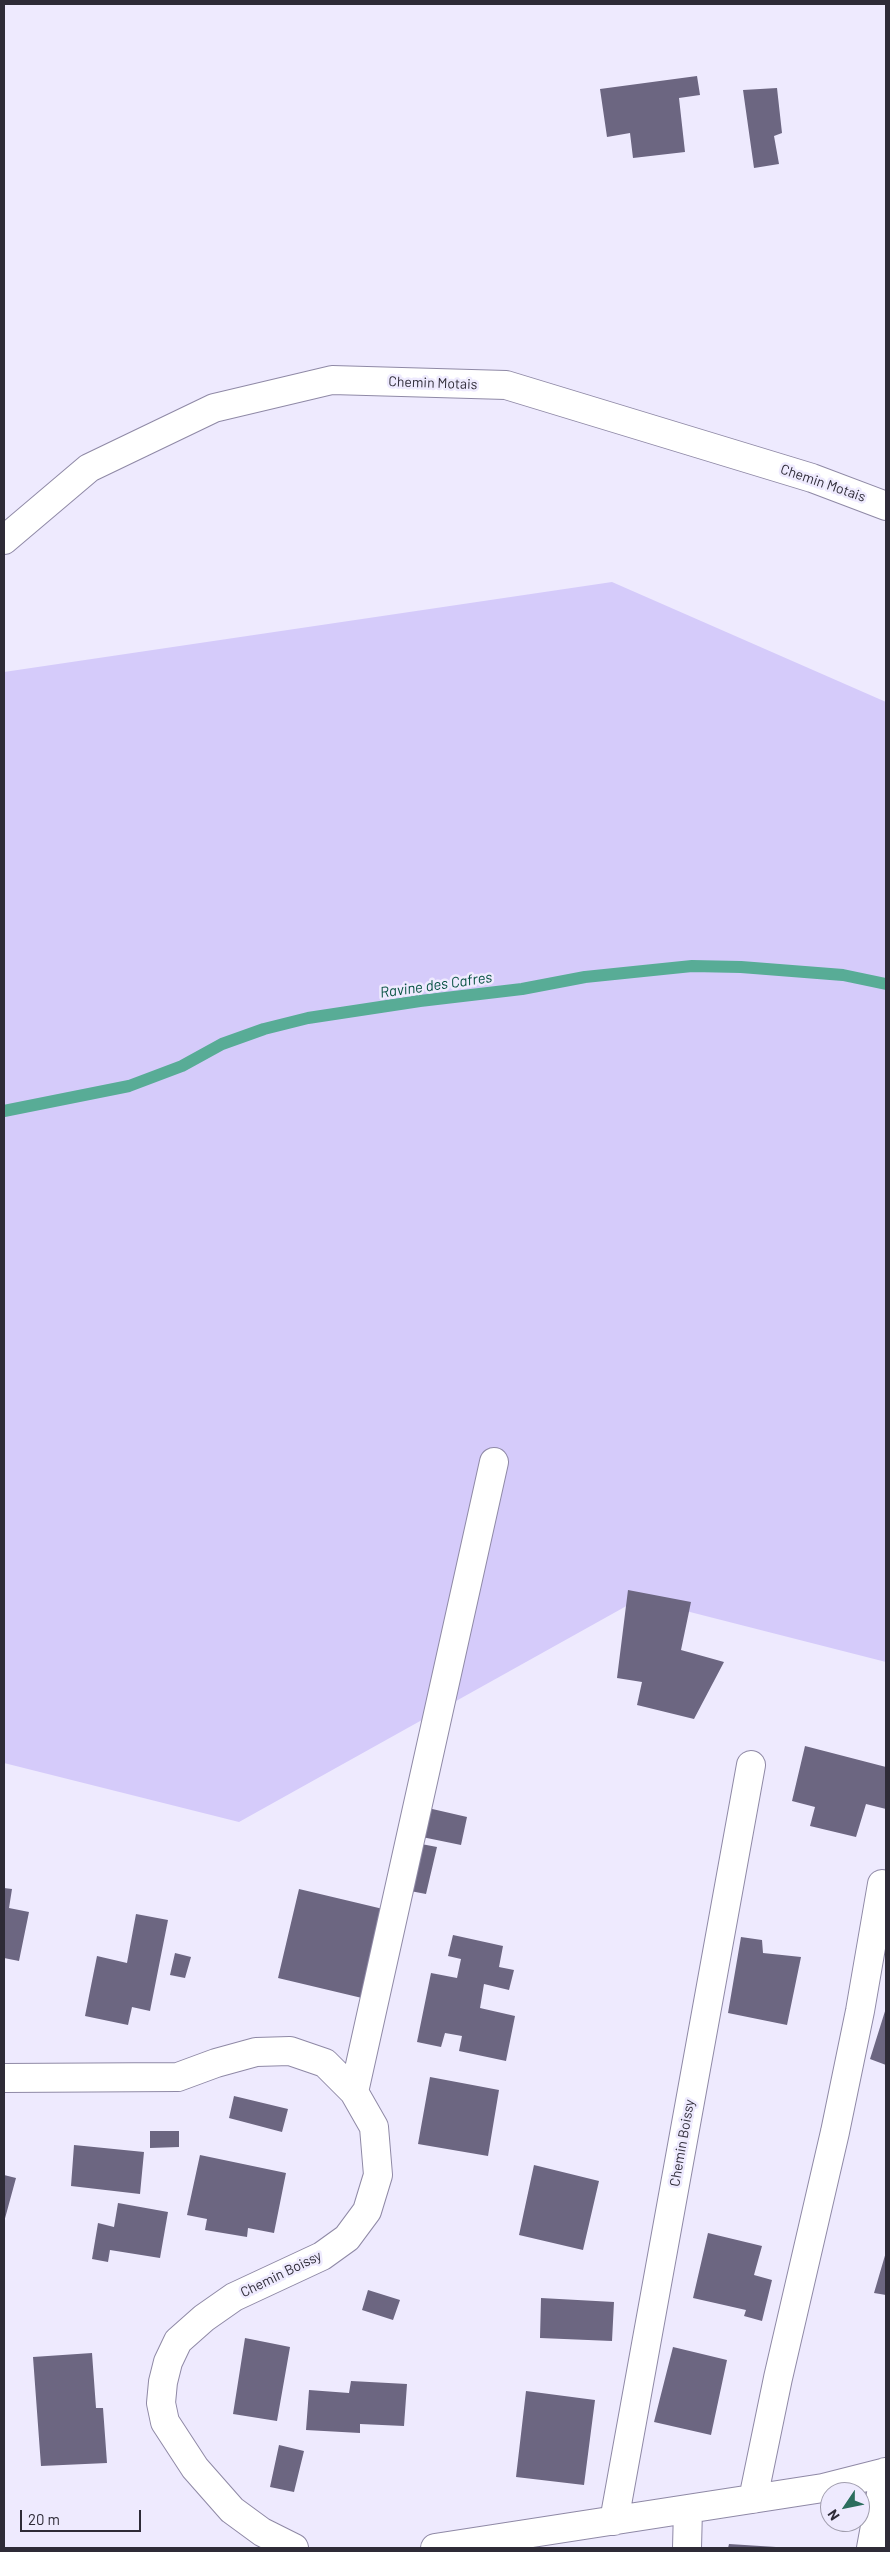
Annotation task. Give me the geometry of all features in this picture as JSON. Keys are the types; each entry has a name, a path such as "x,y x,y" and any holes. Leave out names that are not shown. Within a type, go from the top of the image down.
{"street":[{"name":"Chemin Motais","path":"4,540 89,468 214,408 332,380 506,385 812,478 886,506"},
{"path":"354,2092 494,1462"},
{"name":"Chemin Boissy","path":"614,2520 751,1765"},
{"path":"753,2499 778,2378 835,2132 860,2011 882,1884"},
{"name":"Chemin Boissy","path":"4,2078 178,2077 216,2063 256,2052 290,2051 325,2063 354,2092 374,2127 378,2175 367,2211 347,2238 322,2256 234,2297 204,2318 178,2341 168,2362 163,2382 161,2403 165,2422 195,2468 232,2510 262,2532 294,2548"},
{"path":"435,2548 822,2488 886,2472 871,2548"},
{"path":"687,2548 688,2509"}],"shaded area":[{"path":"612,582 886,702 886,1662 639,1599 239,1822 4,1763 4,672"}],"building":[{"path":"697,76 700,95 679,98 685,152 633,158 630,133 607,137 600,89"},
{"path":"777,88 782,133 774,136 779,164 754,168 743,90"},
{"path":"628,1590 691,1602 681,1650 724,1662 694,1719 637,1705 642,1682 617,1678"},
{"path":"805,1746 886,1767 886,1809 866,1804 856,1837 810,1826 815,1807 792,1801"},
{"path":"428,1808 467,1817 461,1845 422,1837"},
{"path":"416,1843 437,1847 426,1894 405,1890"},
{"path":"4,1888 12,1889 9,1908 29,1912 19,1961 4,1958"},
{"path":"299,1889 383,1909 362,1998 278,1978"},
{"path":"136,1914 168,1920 150,2011 132,2007 128,2025 85,2016 97,1956 127,1963"},
{"path":"453,1935 503,1946 499,1967 514,1970 509,1990 484,1984 480,2008 515,2016 506,2061 459,2051 462,2036 445,2033 441,2047 417,2042 431,1973 457,1978 461,1959 448,1956"},
{"path":"741,1937 762,1940 763,1953 801,1957 787,2025 728,2013"},
{"path":"175,1953 191,1957 185,1978 170,1975"},
{"path":"886,2008 886,2065 870,2059"},
{"path":"430,2077 499,2090 488,2156 418,2144"},
{"path":"234,2096 288,2109 282,2132 229,2118"},
{"path":"150,2131 179,2131 179,2147 150,2148"},
{"path":"74,2145 144,2152 140,2194 71,2186"},
{"path":"200,2155 286,2173 274,2233 248,2228 247,2237 205,2230 207,2219 187,2215"},
{"path":"534,2165 599,2181 583,2250 519,2235"},
{"path":"4,2175 16,2178 4,2222"},
{"path":"118,2203 168,2212 160,2258 110,2250 108,2262 92,2259 98,2223 114,2227"},
{"path":"708,2233 762,2246 754,2275 772,2280 762,2321 744,2316 746,2310 693,2298"},
{"path":"886,2252 886,2295 874,2293"},
{"path":"368,2290 400,2300 393,2320 362,2310"},
{"path":"541,2298 614,2302 612,2341 540,2338"},
{"path":"245,2338 290,2347 277,2421 233,2414"},
{"path":"673,2347 727,2360 711,2435 654,2422"},
{"path":"92,2353 96,2408 103,2408 107,2463 41,2466 33,2357"},
{"path":"351,2381 407,2384 404,2426 360,2424 360,2433 306,2430 309,2390 349,2393"},
{"path":"526,2391 595,2400 584,2485 516,2477"},
{"path":"279,2445 304,2451 294,2492 270,2487"},
{"path":"729,2544 776,2547 776,2548 728,2548"}],"waterway":[{"name":"Ravine des Cafres","path":"4,1111 129,1086 182,1066 222,1044 264,1029 308,1018 420,1001 522,989 585,977 692,966 741,967 843,975 886,984"}]}
